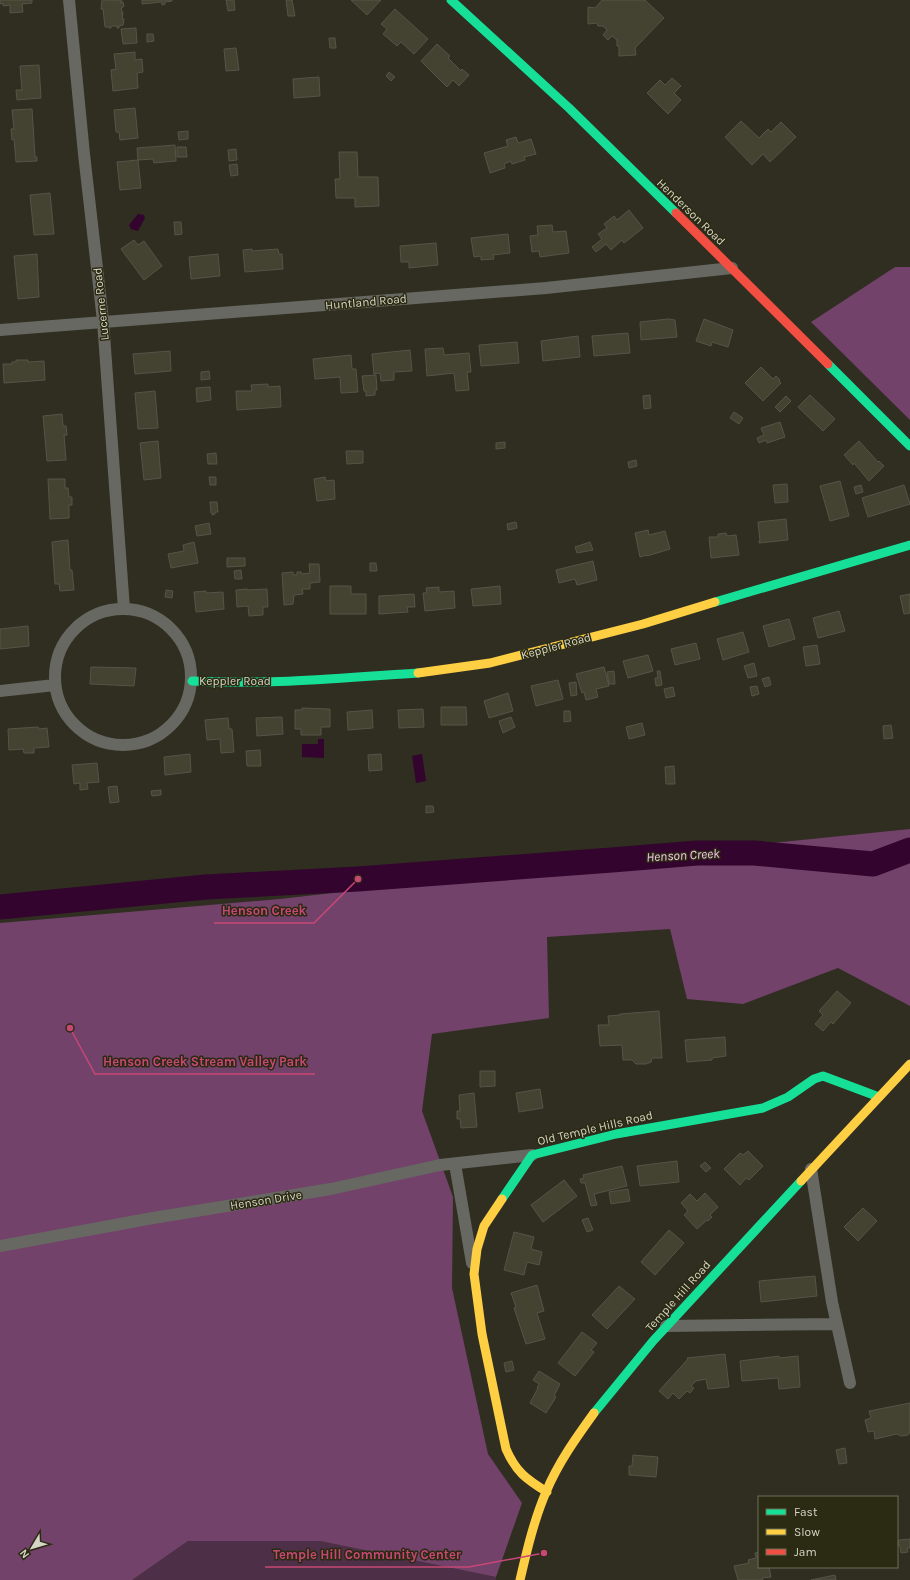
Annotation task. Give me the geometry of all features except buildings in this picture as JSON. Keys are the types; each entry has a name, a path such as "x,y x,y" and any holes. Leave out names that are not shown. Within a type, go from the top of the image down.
{"street":[{"name":"Lucerne Road","path":"69,0 84,154 103,321 124,609"},
{"name":"Henderson Road","path":"451,0 569,108 910,446"},
{"name":"Huntland Road","path":"0,330 546,288 732,268"},
{"name":"Keppler Road","path":"192,681 250,683 425,673 490,663 643,624 759,588 910,545"},
{"name":"Keppler Road","path":"124,609 142,612 158,619 172,631 190,662 192,681 187,699 179,715 167,728 151,738 134,744 116,744 98,740 82,731 69,718 60,702 55,685 55,668 59,652 67,638 78,625 92,616 107,611 124,609"},
{"path":"0,691 55,685"},
{"name":"Temple Hill Road","path":"520,1580 524,1561 547,1492 561,1463 586,1425 623,1376 666,1326 910,1064"},
{"name":"Old Temple Hills Road","path":"547,1492 524,1478 514,1466 506,1449 482,1334 474,1274 477,1249 484,1226 532,1155 616,1134 763,1108 788,1097 814,1079 823,1076 828,1076 879,1097"},
{"name":"Henson Drive","path":"0,1246 153,1218 331,1189 384,1177 455,1164 532,1155"},
{"path":"455,1164 474,1274"},
{"path":"811,1169 836,1324 850,1383"},
{"path":"666,1326 836,1324"}],"shaded area":[{"path":"138,214 144,215 145,218 138,231 131,229 129,225"},
{"path":"895,267 910,267 910,420 811,322"},
{"path":"318,739 324,739 324,758 302,757 302,744 318,744"},
{"path":"422,754 426,781 416,783 412,756"},
{"path":"910,829 910,1006 838,968 743,1004 687,999 670,929 547,937 549,1018 432,1034 422,1111 453,1197 452,1288 488,1454 522,1503 496,1577 320,1541 188,1541 132,1580 0,1580 0,923 280,899 751,845"},
{"path":"188,1541 320,1541 496,1577 496,1580 132,1580"}],"waterway":[{"name":"Henson Creek","path":"0,907 206,887 358,879 697,853 754,853 873,864 910,850"}],"traffic: fast":[{"path":"451,0 569,108 676,213"},
{"path":"828,364 910,446"},
{"path":"715,602 910,545"},
{"path":"192,681 277,682 418,673"},
{"path":"502,1199 532,1155 616,1134 763,1108 788,1097 814,1079 823,1076 879,1097"},
{"path":"594,1413 653,1341 801,1181"}],"traffic: slow":[{"path":"418,673 490,663 643,624 715,602"},
{"path":"801,1181 910,1064"},
{"path":"502,1199 484,1226 477,1249 474,1274 482,1334 506,1449 514,1464 522,1474 547,1492"},
{"path":"520,1580 534,1524 546,1492 574,1441 594,1413"}],"traffic: jam":[{"path":"676,213 828,364"}],"place":[{"name":"Henson Creek","path":"358,879"},
{"name":"Henson Creek Stream Valley Park","path":"70,1028"},
{"name":"Temple Hill Community Center","path":"544,1553"}]}
